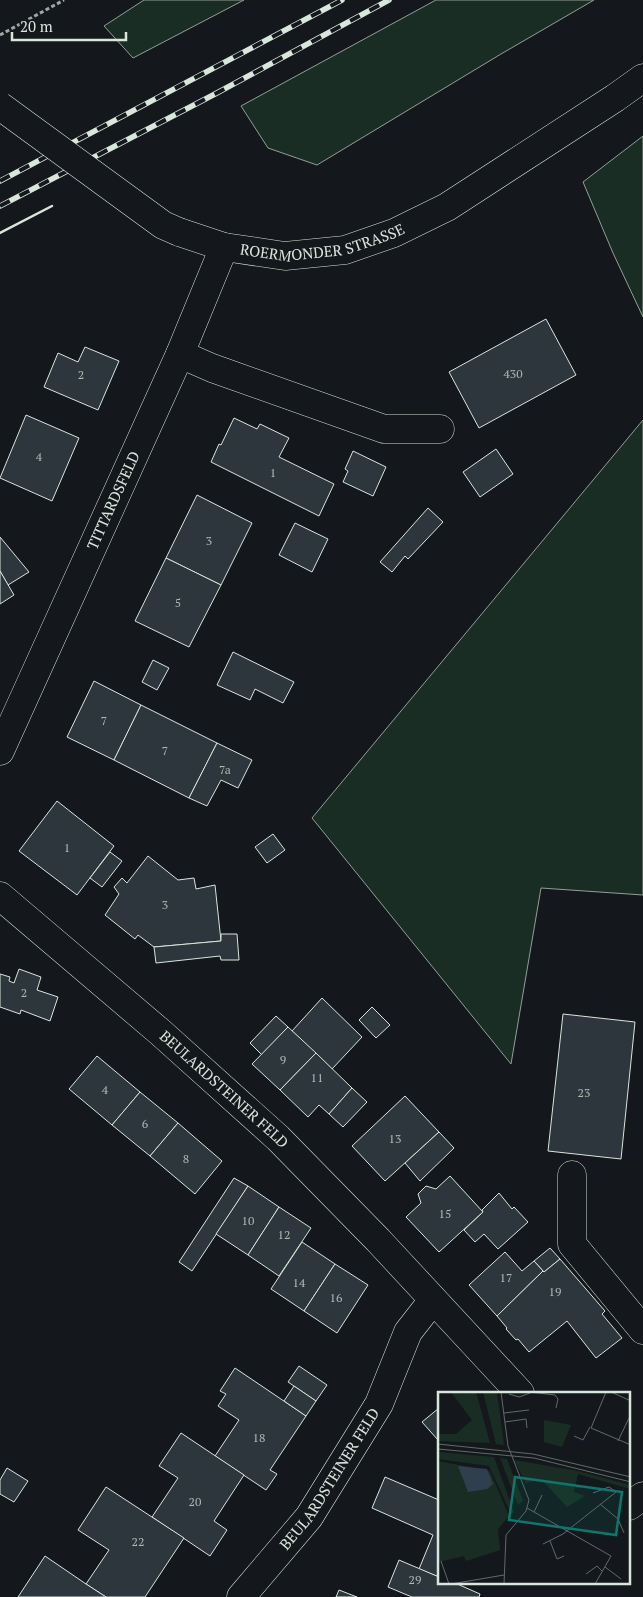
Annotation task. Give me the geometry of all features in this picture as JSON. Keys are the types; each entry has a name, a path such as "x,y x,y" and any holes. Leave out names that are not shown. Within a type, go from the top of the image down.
{"street":[{"name":"ROERMONDER STRASSE","path":"0,106 163,225 224,247 285,256 345,250 394,233 447,206 643,78"},
{"name":"TITTARDSFELD","path":"0,751 180,354 224,247"},
{"path":"180,354 212,368 384,429 440,429"},
{"name":"BEULARDSTEINER FELD","path":"0,896 160,1032 278,1138 378,1240 519,1392"},
{"path":"572,1175 572,1244 643,1330"},
{"name":"BEULARDSTEINER FELD","path":"240,1597 309,1517 378,1404 408,1332 433,1300"}],"path":[{"path":"0,36 64,0"}],"green space":[{"path":"144,0 244,0 133,58 104,26"},
{"path":"436,0 594,0 317,165 268,148 241,106"},
{"path":"643,136 643,317 583,182"},
{"path":"643,420 643,895 541,888 511,1064 312,818"}],"building":[{"path":"546,319 576,375 479,428 449,372"},
{"path":"85,347 119,361 98,410 44,387 58,353 78,362"},
{"path":"26,415 79,438 52,501 0,478"},
{"path":"234,418 257,429 260,424 289,438 279,457 334,484 319,516 211,462"},
{"path":"496,449 513,474 480,497 463,472"},
{"path":"353,451 386,467 373,496 343,482 348,471 345,469"},
{"path":"197,495 252,523 221,585 166,558"},
{"path":"428,508 443,522 408,559 405,556 392,572 380,562"},
{"path":"295,523 328,539 312,572 279,555"},
{"path":"0,537 29,572 8,585 0,571"},
{"path":"166,558 221,585 189,647 135,621"},
{"path":"0,571 14,595 0,604"},
{"path":"233,652 294,682 283,703 255,689 250,700 217,685"},
{"path":"153,660 169,668 157,690 142,682"},
{"path":"94,681 141,705 114,760 67,737"},
{"path":"141,705 217,743 189,798 114,760"},
{"path":"217,743 252,760 238,788 221,780 207,806 189,798"},
{"path":"57,801 114,846 77,895 19,851"},
{"path":"273,834 285,850 267,863 255,847"},
{"path":"110,852 122,861 102,887 90,878"},
{"path":"148,856 178,880 194,878 196,889 215,885 221,941 154,947 138,935 135,939 105,915 119,894 114,887 122,878 127,883"},
{"path":"221,934 237,934 239,960 221,960 220,956 156,963 154,947 221,941"},
{"path":"19,969 41,977 37,990 58,997 50,1021 21,1010 20,1014 0,1007 0,974 10,977 9,981 14,983"},
{"path":"322,998 362,1037 332,1069 292,1031"},
{"path":"372,1007 390,1025 376,1038 359,1020"},
{"path":"563,1014 635,1022 621,1159 548,1151"},
{"path":"276,1016 288,1027 262,1055 250,1043"},
{"path":"288,1027 316,1053 280,1090 252,1064"},
{"path":"316,1053 352,1088 329,1114 319,1105 308,1117 280,1090"},
{"path":"97,1056 140,1092 112,1125 69,1089"},
{"path":"352,1088 367,1102 343,1127 329,1114"},
{"path":"140,1092 178,1123 150,1156 112,1125"},
{"path":"405,1096 439,1132 385,1181 352,1146"},
{"path":"178,1123 222,1161 195,1194 150,1156"},
{"path":"439,1132 454,1148 420,1181 405,1163"},
{"path":"450,1176 483,1212 439,1252 406,1217 421,1203 418,1194 426,1186 436,1189"},
{"path":"234,1178 248,1186 192,1271 179,1262"},
{"path":"248,1186 279,1207 248,1255 216,1234"},
{"path":"499,1193 512,1209 514,1207 528,1222 498,1249 484,1234 475,1242 464,1230"},
{"path":"279,1207 311,1228 279,1276 248,1255"},
{"path":"302,1242 335,1264 304,1311 271,1289"},
{"path":"550,1248 560,1259 544,1272 534,1261"},
{"path":"505,1252 522,1271 534,1261 543,1271 497,1316 469,1285"},
{"path":"560,1259 605,1311 602,1314 622,1338 596,1358 567,1321 529,1352 506,1329 497,1316 543,1271"},
{"path":"335,1264 368,1285 337,1333 304,1311"},
{"path":"299,1366 327,1385 316,1401 288,1382"},
{"path":"235,1368 306,1416 270,1470 277,1474 266,1490 215,1456 239,1420 218,1406 226,1394 220,1391"},
{"path":"294,1386 316,1401 306,1416 284,1401"},
{"path":"438,1409 438,1440 422,1422"},
{"path":"181,1433 244,1475 214,1521 227,1530 210,1556 152,1517 178,1478 159,1466"},
{"path":"7,1468 28,1481 14,1502 0,1494 0,1480"},
{"path":"385,1477 438,1500 438,1577 419,1569 433,1535 372,1508"},
{"path":"106,1487 184,1538 145,1597 106,1597 86,1584 109,1550 78,1530"},
{"path":"45,1556 86,1584 106,1597 18,1597"},
{"path":"399,1560 438,1577 438,1584 457,1584 480,1594 479,1597 412,1597 388,1587"},
{"path":"339,1590 357,1597 336,1597"}],"railway":[{"path":"0,181 342,0"},
{"path":"0,206 215,94 389,0"}],"wall":[{"path":"0,233 52,206"}]}
